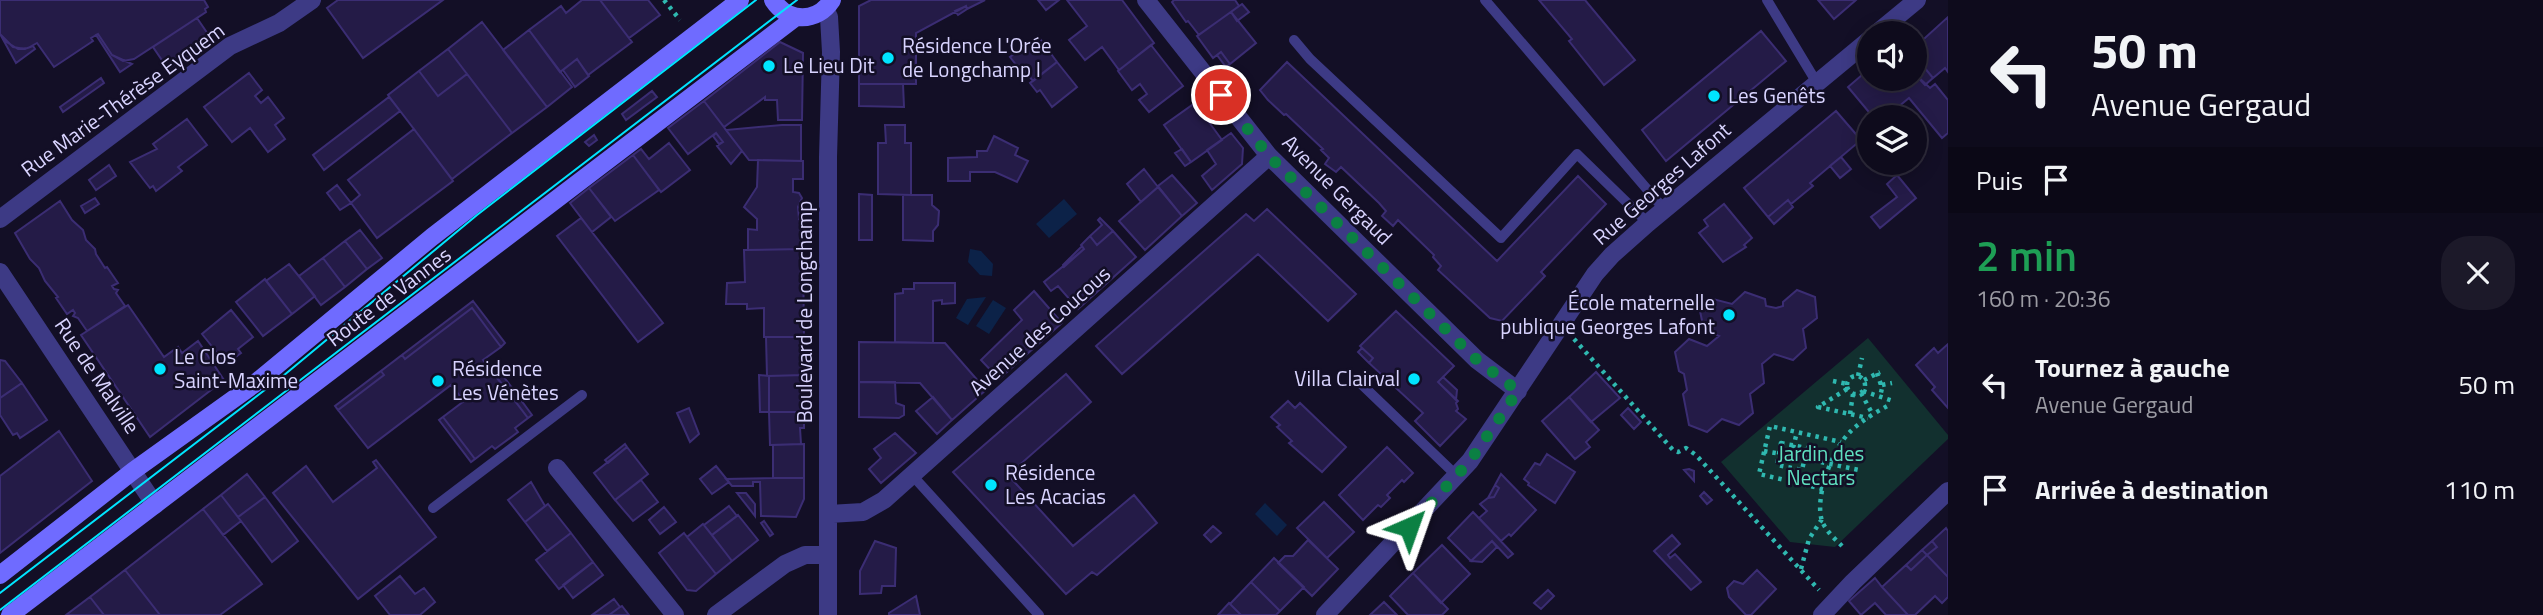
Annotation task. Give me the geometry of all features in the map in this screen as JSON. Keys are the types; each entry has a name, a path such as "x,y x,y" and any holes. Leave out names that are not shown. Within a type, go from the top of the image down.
{"main road":[{"name":"Route de Vannes","path":"0,575 132,471 253,385 432,237 740,0"},
{"path":"773,0 782,11 796,17 812,16 829,4"},
{"name":"Route de Vannes","path":"10,615 796,17"}],"street":[{"name":"Rue Marie-Thérèse Eyquem","path":"0,219 230,46 279,23 312,0"},
{"name":"Avenue Gergaud","path":"1146,0 1269,156 1477,360 1518,391"},
{"path":"1892,21 1917,0"},
{"name":"Boulevard de Longchamp","path":"828,615 829,4"},
{"name":"Rue Georges Lafont","path":"1325,615 1457,476 1518,391 1595,274 1648,222 1857,50"},
{"name":"Avenue des Coucous","path":"829,514 863,512 875,506 1269,156"},
{"name":"Rue de Malville","path":"0,272 155,505"},
{"path":"557,468 675,615"},
{"path":"1827,610 1948,491"},
{"path":"716,615 785,564 805,555 827,555"}],"lane":[{"path":"1485,0 1664,209"},
{"path":"1767,0 1817,83"},
{"path":"1294,40 1310,59 1501,238 1577,154 1648,222"},
{"path":"1357,380 1457,476"},
{"path":"433,508 582,395"},
{"path":"912,475 1039,615"}],"path":[{"path":"664,0 680,21"},
{"path":"1574,339 1673,450 1678,452 1686,448 1696,455 1820,591"},
{"path":"1858,376 1862,358"},
{"path":"1864,380 1879,373 1882,385 1880,397"},
{"path":"1864,380 1858,376 1850,378 1847,386 1818,407 1871,417"},
{"path":"1864,380 1862,392 1871,417"},
{"path":"1833,381 1847,386 1853,394 1850,414"},
{"path":"1882,385 1892,383"},
{"path":"1801,569 1809,538 1822,519 1829,464 1841,442 1851,431 1892,402 1862,392 1853,394"},
{"path":"1824,489 1759,474 1770,426 1841,442"},
{"path":"1786,480 1797,432"},
{"path":"1791,451 1781,443 1777,465 1804,459 1859,470"},
{"path":"1765,451 1779,453 1807,448 1802,470 1792,462"},
{"path":"1822,519 1842,546"}],"green space":[{"name":"Jardin des Nectars","path":"1868,338 1948,435 1948,439 1835,547 1790,542 1721,462"}],"water":[{"path":"1064,199 1077,214 1049,238 1036,224"},
{"path":"970,249 981,251 993,264 992,276 980,275 968,262"},
{"path":"986,297 968,325 956,318 967,299"},
{"path":"993,300 1006,308 989,334 976,326"},
{"path":"1265,503 1287,525 1277,536 1255,514"}],"building":[{"path":"0,0 204,0 208,7 206,12 134,59 123,61 112,55 98,34 91,38 93,41 54,67 37,43 18,49 5,41 0,34"},
{"path":"338,0 443,0 363,58 327,8"},
{"path":"582,0 600,0 632,42 588,75 577,59 560,72 529,30 561,6 566,13"},
{"path":"600,0 648,0 660,15 629,38"},
{"name":"Résidence L'Orée de Longchamp I","path":"871,0 985,0 967,9 966,6 916,33 916,84 859,84 859,6"},
{"path":"1038,0 1059,0 1046,10"},
{"path":"1067,0 1122,0 1154,43 1119,70 1102,47 1085,60 1069,40 1087,26"},
{"path":"1235,0 1239,6 1199,35 1188,21 1186,22 1172,2"},
{"path":"1539,0 1585,0 1635,60 1604,85 1569,41 1572,39"},
{"path":"1818,0 1856,0 1834,19"},
{"path":"1242,4 1249,12 1237,21 1231,12"},
{"path":"966,6 967,9 958,15 955,11"},
{"path":"1231,12 1256,43 1230,64 1221,52 1213,58 1197,36"},
{"path":"1948,17 1948,72 1945,68 1933,78 1927,71 1927,36"},
{"path":"197,18 212,40 168,69 153,47"},
{"path":"482,22 547,107 512,133 448,49"},
{"path":"529,30 572,87 547,107 503,50"},
{"name":"Les Genêts","path":"1761,31 1786,61 1666,161 1642,130"},
{"path":"0,34 13,47 25,49 33,46 35,49 16,63"},
{"path":"98,34 112,55 132,64 120,72 96,35"},
{"path":"1038,36 1057,62 1033,81 1010,57"},
{"path":"780,42 803,53 802,120 778,120 777,100 765,100 765,97 724,127 704,101"},
{"path":"1151,45 1183,86 1149,112 1139,100 1147,94 1140,84 1132,90 1118,71"},
{"path":"448,49 467,74 438,96 419,71"},
{"path":"1221,52 1230,64 1226,67 1217,55"},
{"path":"577,59 589,76 575,87 563,70"},
{"path":"1057,62 1077,87 1052,107 1040,90 1037,92 1030,83"},
{"path":"1287,62 1497,261 1578,176 1606,204 1541,272 1545,276 1502,321 1490,318 1438,270 1441,266 1434,255 1398,220 1393,226 1382,216 1386,211 1379,203 1341,167 1336,172 1325,164 1329,158 1321,150 1323,149 1260,90"},
{"path":"419,71 438,96 467,74 512,133 452,179 388,95"},
{"path":"1927,71 1933,78 1927,83"},
{"path":"249,73 262,90 255,96 261,103 268,97 284,118 275,125 285,139 268,152 250,128 232,142 204,107"},
{"path":"101,78 104,83 63,112 60,107"},
{"path":"1857,79 1857,91 1927,91 1927,85 1930,88 1935,84 1948,100 1948,133 1942,138 1927,120 1927,105 1915,105 1909,98 1901,105 1863,105 1848,87"},
{"path":"859,84 903,84 904,107 859,106"},
{"path":"652,91 657,97 626,120 622,114"},
{"path":"389,97 400,111 324,170 313,155"},
{"path":"704,101 742,151 731,164 717,146 723,142 716,133 688,154 668,128"},
{"path":"1195,103 1222,140 1191,162 1164,125"},
{"path":"1836,111 1857,135 1857,143 1810,183 1813,186 1791,204 1788,200 1768,217 1744,188"},
{"path":"187,119 207,145 178,167 182,171 156,191 153,186 150,188 130,162 157,149 153,144"},
{"path":"801,125 801,161 749,160 726,130"},
{"path":"885,125 905,125 905,143 911,143 911,195 878,194 878,143 886,143"},
{"path":"414,129 453,181 377,238 351,203 360,195 348,180"},
{"path":"716,133 723,142 719,144 713,136"},
{"path":"1231,133 1243,148 1242,164 1212,190 1202,176 1216,164 1207,150"},
{"path":"594,135 597,140 589,146 585,142"},
{"path":"994,136 1018,148 1015,155 1028,161 1017,182 995,172 970,172 970,181 948,181 948,158 977,157 977,151 987,151"},
{"path":"669,143 690,170 661,192 633,155 641,149 649,159"},
{"path":"1182,149 1191,162 1185,166 1175,153"},
{"path":"633,155 659,190 615,221 589,188"},
{"path":"1841,157 1851,169 1840,178 1830,166"},
{"path":"758,160 803,161 803,179 793,179 793,192 799,193 802,198 798,207 799,219 803,220 803,249 748,250 748,229 757,230 757,219 744,207 757,187"},
{"path":"109,165 116,176 96,190 89,180"},
{"path":"1144,169 1158,187 1141,202 1127,184"},
{"path":"1172,175 1197,203 1182,216 1158,186"},
{"path":"1897,175 1916,198 1880,228 1871,217 1897,197 1887,184"},
{"path":"337,185 351,203 340,210 327,193"},
{"path":"1158,187 1182,216 1145,250 1119,221"},
{"path":"589,188 611,217 592,232 570,203"},
{"path":"859,194 872,195 872,240 859,240"},
{"path":"903,195 932,195 932,205 939,211 933,241 903,240"},
{"path":"95,198 99,204 85,213 81,206"},
{"path":"1788,200 1793,207 1774,224 1768,217"},
{"path":"60,201 118,283 112,286 118,290 116,293 125,306 87,331 78,318 73,316 73,310 67,314 15,233"},
{"path":"1724,204 1752,238 1744,245 1746,247 1723,262 1699,233 1708,226 1704,220"},
{"path":"1267,209 1356,294 1328,321 1258,254 1122,374 1096,346 1246,214 1254,221"},
{"path":"581,218 663,323 638,342 557,236"},
{"path":"1100,218 1113,231 1097,245 1090,236 1102,225 1098,220"},
{"path":"360,230 382,258 367,269 345,241"},
{"path":"1113,231 1136,257 1078,309 1058,286 1051,291 1044,282 1084,249 1081,245 1090,236 1097,245"},
{"path":"345,241 367,269 345,287 323,258"},
{"path":"1082,246 1084,249 1064,267 1063,265"},
{"path":"803,249 804,337 764,337 764,308 747,309 747,304 726,304 727,283 745,282 744,250"},
{"path":"323,258 345,287 321,305 299,276"},
{"path":"289,264 315,296 292,314 266,281"},
{"path":"265,279 292,314 263,336 236,302"},
{"path":"914,283 955,283 955,303 942,304 942,300 933,301 933,343 895,342 895,294 903,293 903,289 914,289"},
{"path":"1797,290 1815,297 1817,318 1803,329 1806,348 1793,360 1774,354 1762,364 1764,383 1750,394 1753,413 1739,425 1722,419 1707,432 1689,425 1683,394 1687,390 1684,374 1679,371 1675,352 1689,339 1707,346 1719,336 1704,330 1700,311 1713,299 1732,304 1745,292 1765,299 1766,306 1776,308 1783,306 1783,302"},
{"path":"1034,291 1062,323 999,379 981,360 1022,320 1014,310"},
{"path":"473,301 505,343 501,347 472,308 405,359 402,355"},
{"name":"Le Clos Saint-Maxime","path":"128,305 164,357 178,347 182,353 198,341 224,380 150,437 81,335"},
{"name":"Résidence Les Vénètes","path":"472,308 501,347 483,360 528,418 515,428 518,432 495,449 492,446 475,459 443,417 464,401 451,385 368,448 338,410 384,375 381,371 402,355 405,359"},
{"path":"231,310 253,337 238,349 241,353 226,364 202,334"},
{"name":"Villa Clairval","path":"1396,311 1454,366 1438,382 1458,401 1456,411 1466,419 1440,446 1415,421 1423,413 1369,363 1373,358 1360,346"},
{"path":"766,337 804,337 804,375 767,376"},
{"path":"859,342 945,343 986,390 952,420 920,383 859,382"},
{"path":"1948,344 1948,408 1932,390 1935,387 1916,365 1934,348 1938,353"},
{"path":"1362,348 1373,358 1369,363 1358,352"},
{"path":"0,360 5,361 22,383 0,398"},
{"path":"381,371 384,375 338,410 335,406"},
{"path":"1596,372 1620,398 1591,422 1569,397"},
{"path":"501,373 532,415 528,418 496,376"},
{"name":"Résidence Les Acacias","path":"1066,374 1091,402 1008,475 1073,546 1134,495 1157,523 1097,575 1092,572 1066,594 953,472"},
{"path":"759,375 769,376 769,412 760,412"},
{"path":"804,375 804,412 769,412 769,376"},
{"path":"1443,377 1457,390 1456,400 1438,382"},
{"path":"859,382 895,382 896,403 904,406 904,415 899,418 859,417"},
{"path":"22,383 47,420 20,438 17,433 13,435 0,415 0,398"},
{"path":"933,397 952,420 937,434 916,411"},
{"path":"1569,397 1599,430 1586,442 1590,447 1575,459 1542,421"},
{"path":"1288,401 1295,408 1300,403 1346,447 1322,472 1289,443 1292,441 1271,417"},
{"path":"689,408 699,434 690,442 677,413"},
{"path":"1628,408 1641,422 1634,429 1621,415"},
{"path":"769,412 804,412 804,428 800,428 801,444 770,445"},
{"path":"443,417 475,459 471,462 439,420"},
{"path":"59,431 92,481 0,553 0,476"},
{"path":"895,433 916,453 881,483 869,469 881,458 874,449"},
{"path":"625,444 627,447 608,463 605,460"},
{"path":"804,444 804,478 773,478 773,445"},
{"path":"627,447 648,474 615,500 594,473"},
{"path":"1387,447 1413,473 1387,495 1390,498 1381,507 1378,505 1363,520 1339,495"},
{"path":"1547,454 1575,472 1555,503 1528,485 1524,479 1535,463 1540,465"},
{"path":"376,460 436,537 358,599 273,493 306,466 333,502 377,468 373,462"},
{"path":"716,466 729,482 712,494 700,479"},
{"path":"1684,470 1694,471 1694,481"},
{"path":"247,474 265,497 238,517 221,495"},
{"path":"1501,474 1536,510 1511,536 1509,534 1501,541 1479,518 1487,511 1480,504 1494,497 1499,488 1495,485"},
{"path":"804,478 804,499 796,517 761,516 760,482 753,482 753,486 732,486 726,479"},
{"path":"641,480 658,502 633,521 615,500"},
{"path":"531,482 545,506 525,522 508,500"},
{"path":"1495,485 1499,488 1494,497 1488,498"},
{"path":"1704,492 1712,500 1707,504 1700,496"},
{"path":"737,493 746,493 755,504 755,516"},
{"path":"221,495 241,521 223,535 203,509"},
{"path":"265,497 298,541 272,562 238,517"},
{"path":"1324,502 1354,532 1327,558 1297,528"},
{"path":"548,504 571,533 547,551 525,522"},
{"path":"729,506 737,516 712,535 704,525"},
{"path":"664,507 676,522 660,534 649,520"},
{"path":"203,509 262,584 220,615 160,615 125,570"},
{"path":"1473,512 1513,554 1508,558 1492,541 1471,561 1448,538"},
{"path":"738,515 758,540 732,561 712,535"},
{"path":"764,521 773,534 770,536 761,523"},
{"path":"703,524 732,561 716,574 687,537"},
{"path":"1213,526 1221,533 1211,542 1204,535"},
{"path":"1946,528 1948,577 1927,555 1937,547 1932,541"},
{"path":"571,533 593,562 559,589 536,560"},
{"path":"684,533 716,574 696,591 687,590 659,553"},
{"path":"1672,535 1680,544 1668,555 1670,558 1675,554 1701,582 1691,590 1654,551"},
{"path":"1308,540 1338,569 1312,596 1278,563 1285,556 1293,556"},
{"path":"875,541 896,548 895,586 882,586 881,593 860,594 860,571"},
{"path":"1492,541 1497,547 1482,562 1471,561"},
{"path":"1932,541 1937,547 1927,555 1922,550"},
{"path":"1442,545 1470,574 1441,603 1413,573"},
{"path":"1922,550 1927,555 1911,570 1906,565"},
{"path":"1927,555 1948,577 1948,597 1942,603 1935,596 1915,615 1908,615 1882,587 1906,565 1911,570"},
{"path":"1274,558 1304,587 1280,611 1251,582"},
{"path":"593,562 603,575 573,598 563,585"},
{"path":"125,570 160,615 104,615 90,597"},
{"path":"1757,570 1776,589 1751,615 1746,615 1729,597 1727,588 1734,581 1743,584"},
{"path":"1413,573 1448,609 1442,615 1408,615 1390,596"},
{"path":"400,576 415,594 424,588 435,602 420,615 390,615 375,596"},
{"path":"1875,578 1908,615 1886,615 1875,603 1861,615 1849,601"},
{"path":"1251,582 1280,611 1276,615 1241,615 1230,604"},
{"path":"1548,590 1554,596 1541,609 1534,603"},
{"path":"916,596 920,615 889,615 889,613"},
{"path":"90,597 104,615 66,615"},
{"path":"614,599 620,607 609,615 592,615"},
{"path":"1384,602 1397,615 1370,615"},
{"path":"1229,603 1241,615 1218,615"},
{"path":"620,607 629,615 609,615"}],"tram line":[{"path":"0,593 283,376 477,215 756,0"},
{"path":"0,610 797,0"}],"place":[{"name":"Résidence L'Orée de Longchamp I","path":"888,58"},
{"name":"Le Lieu Dit","path":"769,66"},
{"name":"Les Genêts","path":"1714,96"},
{"name":"École maternelle publique Georges Lafont","path":"1729,315"},
{"name":"Le Clos Saint-Maxime","path":"160,369"},
{"name":"Villa Clairval","path":"1414,379"},
{"name":"Résidence Les Vénètes","path":"438,381"},
{"name":"Résidence Les Acacias","path":"991,485"}],"route":[{"path":"1221,95 1269,156 1477,360 1518,391 1470,461 1409,527"}]}
